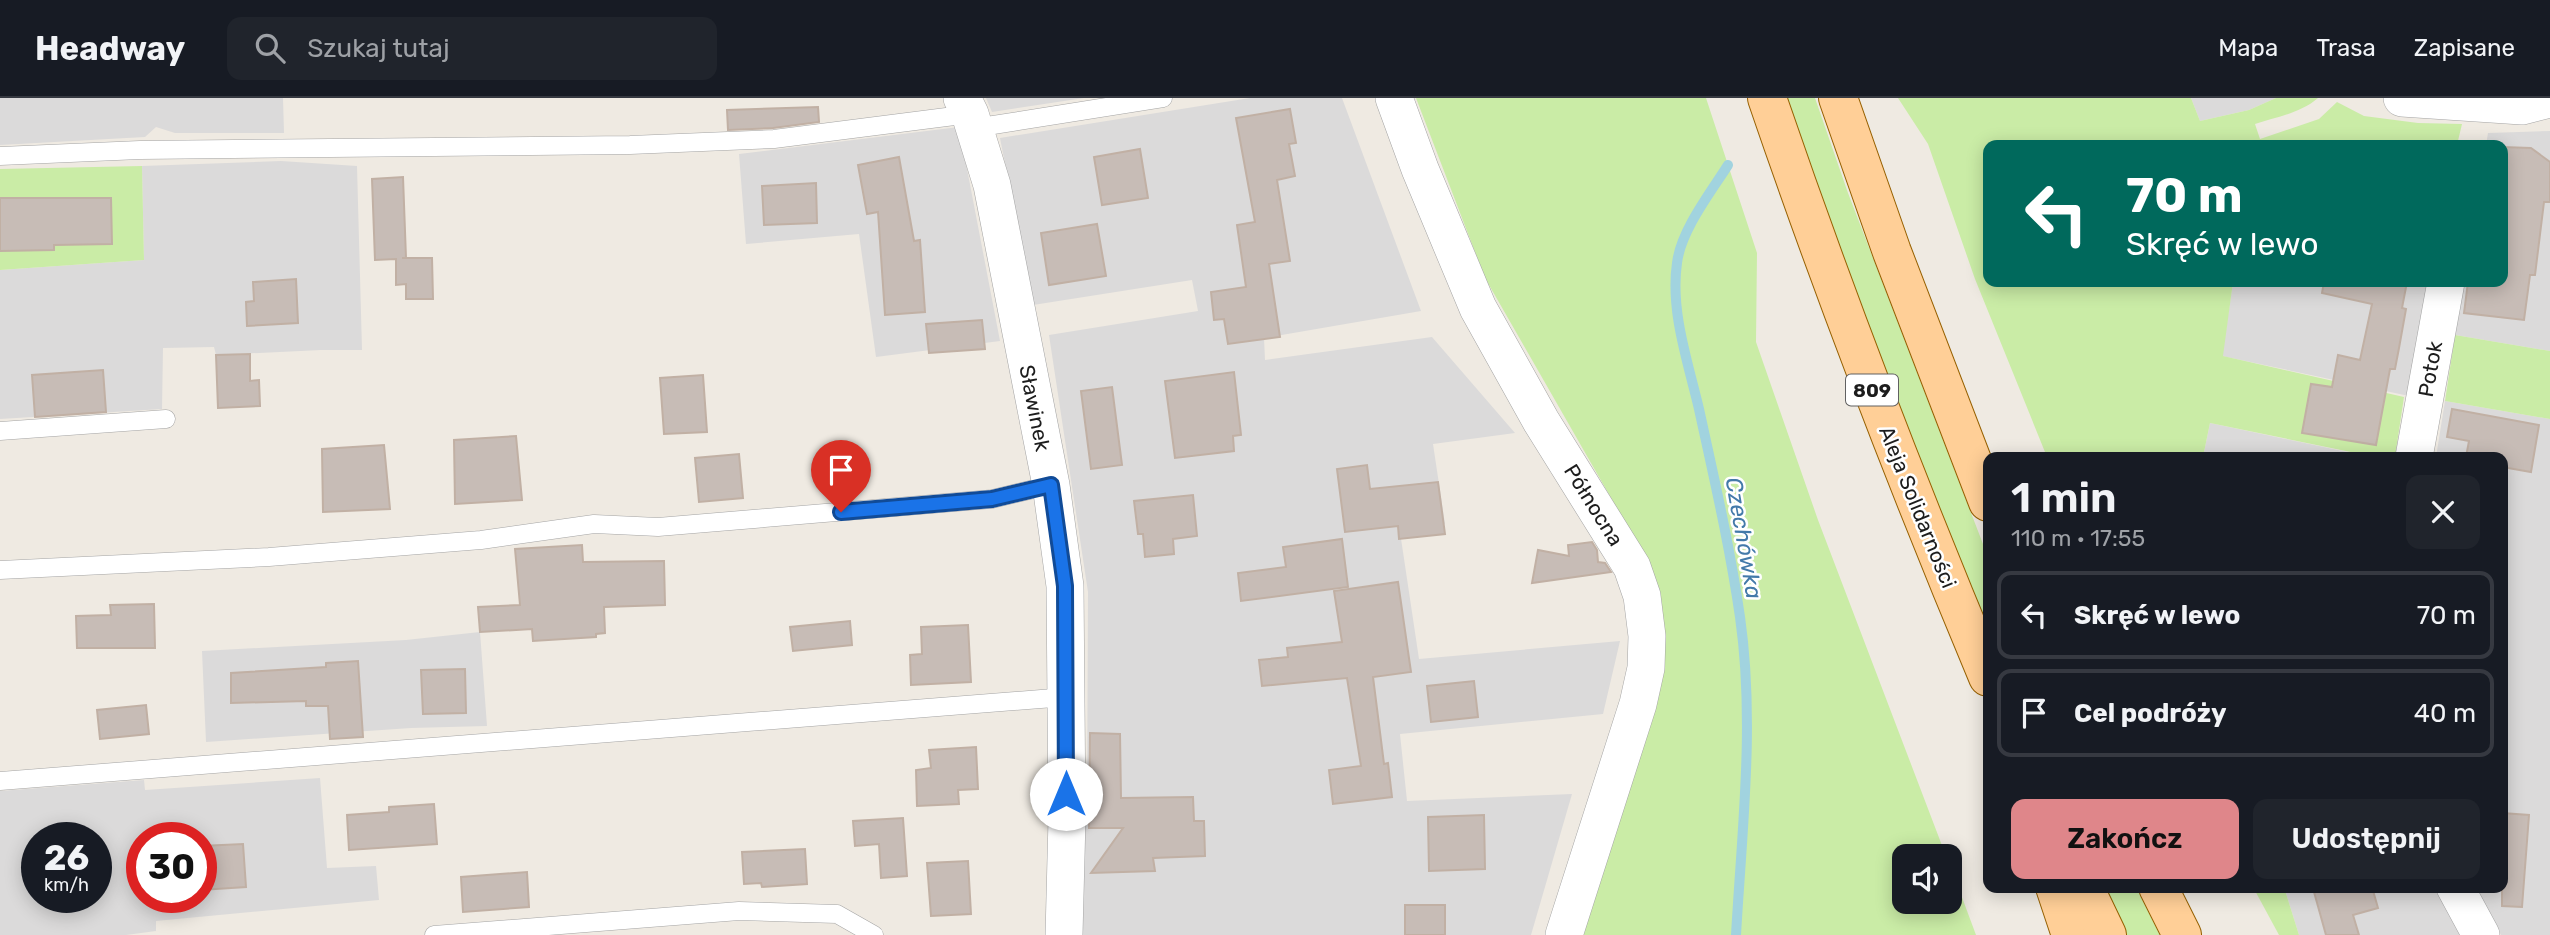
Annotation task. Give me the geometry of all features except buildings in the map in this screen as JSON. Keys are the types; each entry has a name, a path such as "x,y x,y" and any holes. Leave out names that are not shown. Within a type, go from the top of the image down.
{"main road":[{"name":"Aleja Solidarności","path":"1767,98 1886,429 1983,665"},
{"path":"1838,98 1892,252 1983,489"},
{"path":"2056,893 2071,935"},
{"path":"2087,893 2107,935"},
{"path":"2161,893 2182,935"}],"street":[{"name":"Północna","path":"1394,98 1420,169 1478,308 1541,421 1632,567 1642,596 1647,636 1646,668 1638,705 1564,935"},
{"path":"2402,98 2522,106 2550,99"},
{"name":"Sławinek","path":"969,113 992,185 1051,485 1065,586 1064,935"},
{"name":"Potok","path":"2415,452 2445,287"},
{"path":"2458,893 2481,935"}],"lane":[{"path":"0,156 140,150 630,145 774,139 969,113 1163,98"},
{"path":"0,431 166,419"},
{"path":"0,570 269,557 481,540 594,524 672,526 992,499 1051,485"},
{"path":"0,780 1066,697"},
{"path":"434,935 739,911 837,914 874,935"}],"shaded area":[{"path":"0,98 283,98 284,133 175,133 156,127 145,137 0,145"},
{"path":"986,98 1084,98 992,112"},
{"path":"1250,98 1342,98 1421,311 1264,338 1265,360 1432,337 1515,433 1433,444 1445,524 1400,532 1419,659 1620,641 1603,714 1400,734 1407,801 1572,794 1531,935 1082,935 1079,825 1085,825 1087,815 1088,592 1049,335 1198,311 1192,280 1033,305 1000,138"},
{"path":"2191,98 2276,98 2249,110 2200,121"},
{"path":"959,127 1000,341 876,357 859,234 746,244 739,154"},
{"path":"2550,131 2550,351 2455,335 2463,287 2508,287 2508,140 2487,140 2488,133"},
{"path":"281,161 357,166 362,350 216,355 214,347 163,348 162,409 0,419 0,270 144,260 142,166"},
{"path":"2232,287 2430,287 2409,396 2222,356"},
{"path":"2445,401 2550,419 2550,935 2501,935 2475,893 2508,893 2508,452 2437,452"},
{"path":"2210,423 2347,452 2204,452"},
{"path":"480,632 487,726 411,728 206,742 202,651 406,640"},
{"path":"320,778 327,868 376,866 379,900 156,921 156,931 126,935 0,935 0,791 144,780 145,790"},
{"path":"2286,893 2438,893 2462,935 2299,935"}],"green space":[{"path":"1416,98 1706,98 1757,253 1756,342 1818,520 1941,844 1892,844 1892,914 1962,914 1962,897 1976,935 1572,935 1650,566 1485,278"},
{"path":"1784,98 1815,98 1848,193 1983,544 1983,617 1907,442"},
{"path":"1898,98 2191,98 2200,121 2249,110 2276,98 2318,98 2296,111 2255,124 2260,139 2319,119 2337,102 2364,116 2418,123 2462,124 2458,140 1983,140 1983,287 2232,287 2223,356 2404,397 2396,452 2351,452 2210,423 2204,452 2045,452 1975,279 1928,144"},
{"path":"142,166 144,260 0,270 0,169"},
{"path":"2455,335 2550,351 2550,419 2445,401"},
{"path":"2104,893 2139,893 2160,935 2125,935"},
{"path":"2256,893 2286,893 2299,935 2279,935"}],"waterway":[{"name":"Czechówka","path":"1728,165 1684,238 1675,281 1681,336 1727,539 1744,656 1747,696 1746,776 1736,935"}],"route":[{"path":"841,512 992,499 1051,485 1065,586 1066,794"}]}
